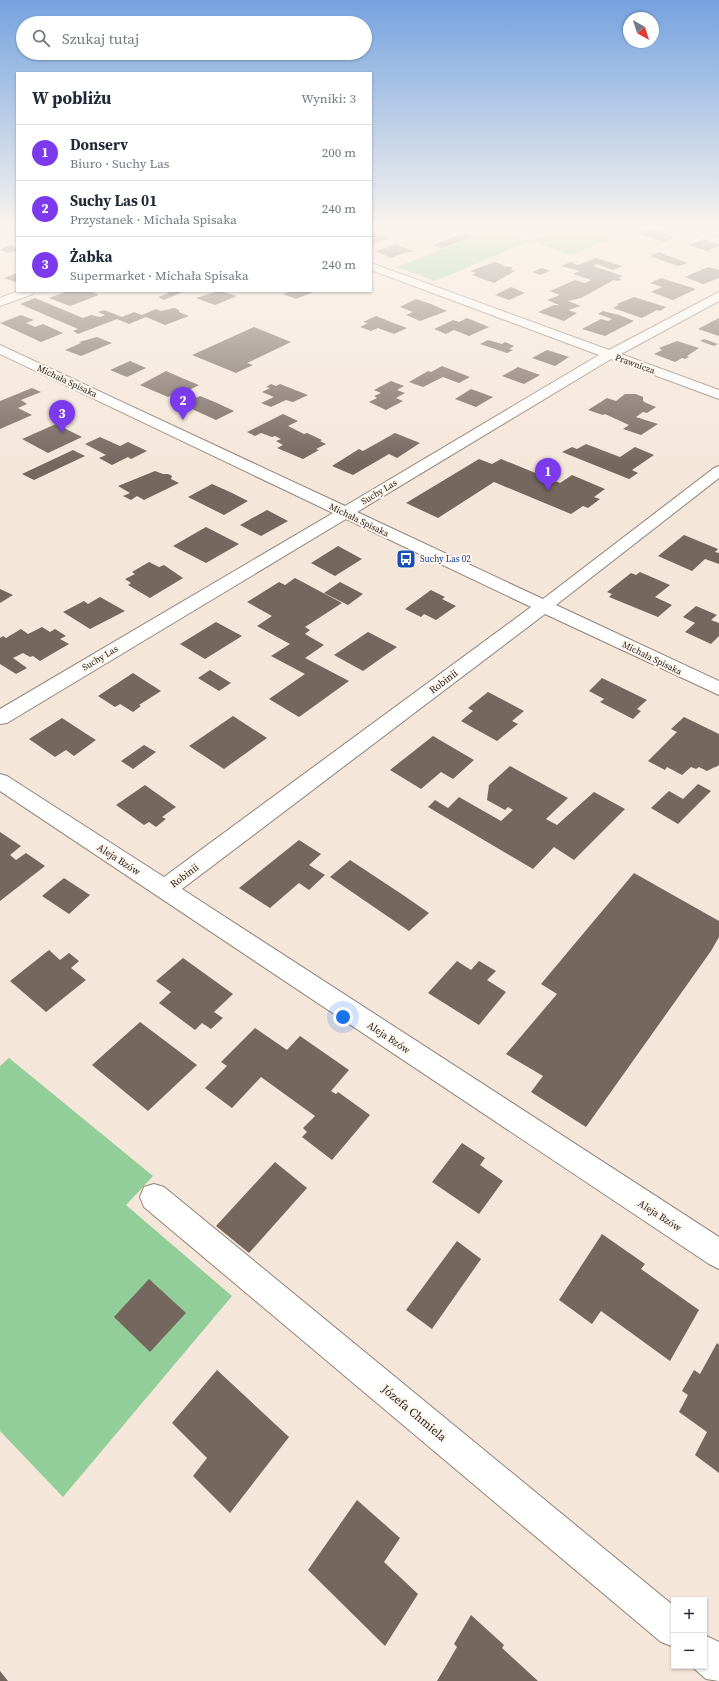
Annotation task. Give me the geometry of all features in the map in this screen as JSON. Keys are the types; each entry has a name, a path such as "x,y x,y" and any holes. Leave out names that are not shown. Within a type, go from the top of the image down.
{"street":[{"name":"Prawnicza","path":"482,307 719,395"},
{"name":"Suchy Las","path":"0,718 609,355 698,307"},
{"name":"Michała Spisaka","path":"0,349 719,689"},
{"name":"Robinii","path":"165,889 543,606 719,471"},
{"name":"Aleja Bzów","path":"0,781 719,1254"},
{"name":"Józefa Chmiela","path":"154,1197 671,1626"},
{"path":"707,1656 719,1666"}],"green space":[{"path":"9,1058 153,1176 126,1205 232,1296 63,1497 0,1431 0,1066"}],"building":[{"path":"28,307 58,307 83,318 91,315 100,317 105,315 98,312 104,310 122,317 134,312 142,315 156,309 161,311 174,308 189,316 165,325 146,317 129,324 117,319 78,334 73,331 78,329"},
{"path":"401,307 439,307 447,311 420,321 406,315 413,312"},
{"path":"548,307 576,307 568,310 577,313 564,321 538,312"},
{"path":"614,307 665,307 642,318 613,308"},
{"path":"603,311 634,321 605,336 582,329 601,319 608,321 612,319 598,314"},
{"path":"21,315 34,320 26,323 35,327 43,324 63,333 41,342 0,323"},
{"path":"376,316 407,328 394,334 378,328 371,331 360,327 368,323 363,322"},
{"path":"467,318 489,327 469,336 454,330 446,334 434,329 453,320 459,322"},
{"path":"719,318 719,336 698,329 711,322"},
{"path":"254,327 291,342 247,363 253,365 236,373 192,355"},
{"path":"97,337 112,343 81,356 65,350 81,343 79,342"},
{"path":"704,339 718,344 714,346 700,341"},
{"path":"488,340 502,344 505,342 514,346 509,349 513,350 507,353 480,344"},
{"path":"677,341 699,348 687,356 689,357 685,359 682,358 675,362 654,354 662,350 659,348"},
{"path":"547,350 569,357 555,366 532,358"},
{"path":"130,361 146,368 127,377 110,370"},
{"path":"442,366 470,377 459,383 443,377 423,387 409,382 428,371 431,372"},
{"path":"518,367 540,375 524,384 502,376"},
{"path":"166,371 199,385 182,394 179,392 168,397 140,385"},
{"path":"391,381 404,386 397,390 405,393 396,398 403,401 386,410 369,402 377,398 374,396 381,393 374,390"},
{"path":"271,384 276,386 280,384 308,395 293,402 286,400 271,407 261,403 274,397 262,392 270,388 266,387"},
{"path":"32,388 41,392 21,400 27,404 18,408 32,415 0,429 0,401"},
{"path":"471,389 493,397 476,407 455,399"},
{"path":"625,394 636,394 643,397 644,402 656,407 647,413 643,412 636,417 658,424 641,435 623,429 629,425 605,414 603,415 588,410 607,398 616,401"},
{"path":"200,396 234,411 216,420 181,404"},
{"path":"283,414 298,421 288,426 304,434 307,433 322,440 320,441 326,444 316,449 319,450 303,459 277,448 283,445 276,441 281,439 275,436 272,437 261,433 255,436 247,432"},
{"path":"56,424 82,437 48,453 22,439"},
{"path":"395,433 420,443 397,458 389,454 353,475 332,466 359,449 363,451"},
{"path":"100,437 120,446 128,442 147,451 131,459 128,457 112,465 99,458 106,455 85,444"},
{"path":"586,444 620,457 635,447 654,455 632,470 638,473 629,479 562,452 572,447 577,449"},
{"path":"73,450 85,456 34,480 22,474"},
{"path":"479,459 492,464 501,459 560,483 572,475 605,489 594,497 600,499 588,508 583,506 571,514 494,482 438,518 406,503"},
{"path":"155,471 172,476 171,479 179,483 144,500 137,496 131,500 123,496 130,493 118,486"},
{"path":"212,484 248,501 224,515 188,497"},
{"path":"267,510 288,521 261,536 240,525"},
{"path":"206,527 239,544 206,563 173,546"},
{"path":"684,535 718,549 715,552 719,553 719,564 705,559 692,571 658,556"},
{"path":"338,546 362,559 335,576 311,563"},
{"path":"149,562 159,567 164,565 183,578 150,598 128,585 131,583 125,579 135,574 132,572"},
{"path":"640,572 670,585 655,597 672,605 658,617 609,597 612,594 607,592 631,573 636,575"},
{"path":"295,578 342,603 305,627 310,630 305,634 324,645 305,658 349,681 299,717 269,699 305,674 271,656 290,644 257,626 272,616 247,602 279,582 285,585"},
{"path":"340,582 363,594 348,605 324,593"},
{"path":"0,589 13,595 0,603"},
{"path":"431,590 445,597 442,599 456,606 436,620 424,614 421,617 405,609"},
{"path":"100,597 125,611 90,629 63,612 84,601 88,604"},
{"path":"696,606 717,615 711,620 719,623 719,636 711,644 685,632 695,623 683,617"},
{"path":"216,622 242,636 205,659 180,644"},
{"path":"42,627 50,632 55,629 66,636 60,639 69,644 40,661 33,656 30,657 23,653 13,658 27,668 16,674 0,664 0,638 3,636 6,638 21,629 28,634"},
{"path":"368,632 397,647 363,671 334,655"},
{"path":"210,670 231,683 219,691 198,678"},
{"path":"133,673 161,691 139,705 141,706 133,712 120,704 115,707 98,696"},
{"path":"602,678 647,700 637,709 641,711 633,719 600,702 604,699 589,691"},
{"path":"488,692 524,711 512,721 518,724 497,741 461,721 473,711 468,708"},
{"path":"233,716 267,738 224,769 189,746"},
{"path":"684,717 719,734 719,765 707,771 699,767 696,769 691,767 682,775 667,767 665,770 648,761 677,732 671,729"},
{"path":"62,718 96,740 74,756 66,750 55,757 29,739"},
{"path":"433,736 474,760 453,779 441,772 421,789 390,770"},
{"path":"144,745 156,752 133,769 121,761"},
{"path":"510,766 568,798 546,819 557,825 594,792 625,809 574,860 554,847 533,869 428,807 435,800 448,808 459,797 501,821 513,810 508,807 505,810 487,800 489,785"},
{"path":"698,784 711,791 678,824 651,808 669,791 683,799"},
{"path":"145,785 176,807 162,817 166,819 156,827 149,822 144,825 116,805"},
{"path":"0,832 21,846 10,855 16,860 26,853 45,866 0,901"},
{"path":"299,840 321,854 309,865 325,875 309,890 299,883 270,908 239,888"},
{"path":"350,860 429,913 409,931 330,877"},
{"path":"634,873 719,921 719,937 711,951 586,1127 531,1092 543,1076 506,1054 557,994 541,984"},
{"path":"64,878 90,895 69,914 42,896"},
{"path":"49,950 60,960 69,953 79,961 71,968 86,980 46,1012 10,981"},
{"path":"183,958 233,994 214,1012 223,1018 211,1029 202,1023 195,1030 159,1003 171,992 156,981"},
{"path":"457,961 471,970 479,961 496,971 487,980 506,992 479,1025 428,993"},
{"path":"140,1022 197,1065 148,1111 92,1065"},
{"path":"255,1028 287,1050 300,1036 349,1070 331,1091 336,1094 338,1092 370,1115 332,1160 302,1137 307,1132 303,1128 315,1116 261,1077 232,1108 205,1088 227,1066 221,1062"},
{"path":"462,1143 485,1158 480,1165 503,1181 479,1214 432,1182"},
{"path":"275,1162 307,1188 249,1253 216,1226"},
{"path":"602,1234 645,1264 641,1269 699,1310 670,1361 601,1311 592,1324 559,1300"},
{"path":"457,1241 481,1259 432,1329 406,1310"},
{"path":"149,1279 186,1313 150,1352 114,1317"},
{"path":"717,1343 719,1345 719,1473 695,1455 707,1432 679,1412 688,1395 682,1391 694,1370 700,1374"},
{"path":"217,1370 289,1437 230,1513 193,1476 207,1458 172,1423"},
{"path":"357,1500 400,1538 384,1562 418,1594 385,1646 308,1570"},
{"path":"471,1615 504,1645 502,1648 538,1681 437,1681 457,1647 454,1644"},
{"path":"0,1671 8,1681 0,1681"}],"place":[{"name":"Suchy Las 01","path":"183,420"},
{"name":"Żabka","path":"62,433"},
{"name":"Donserv","path":"548,491"},
{"name":"Suchy Las 02","path":"406,559"}]}
